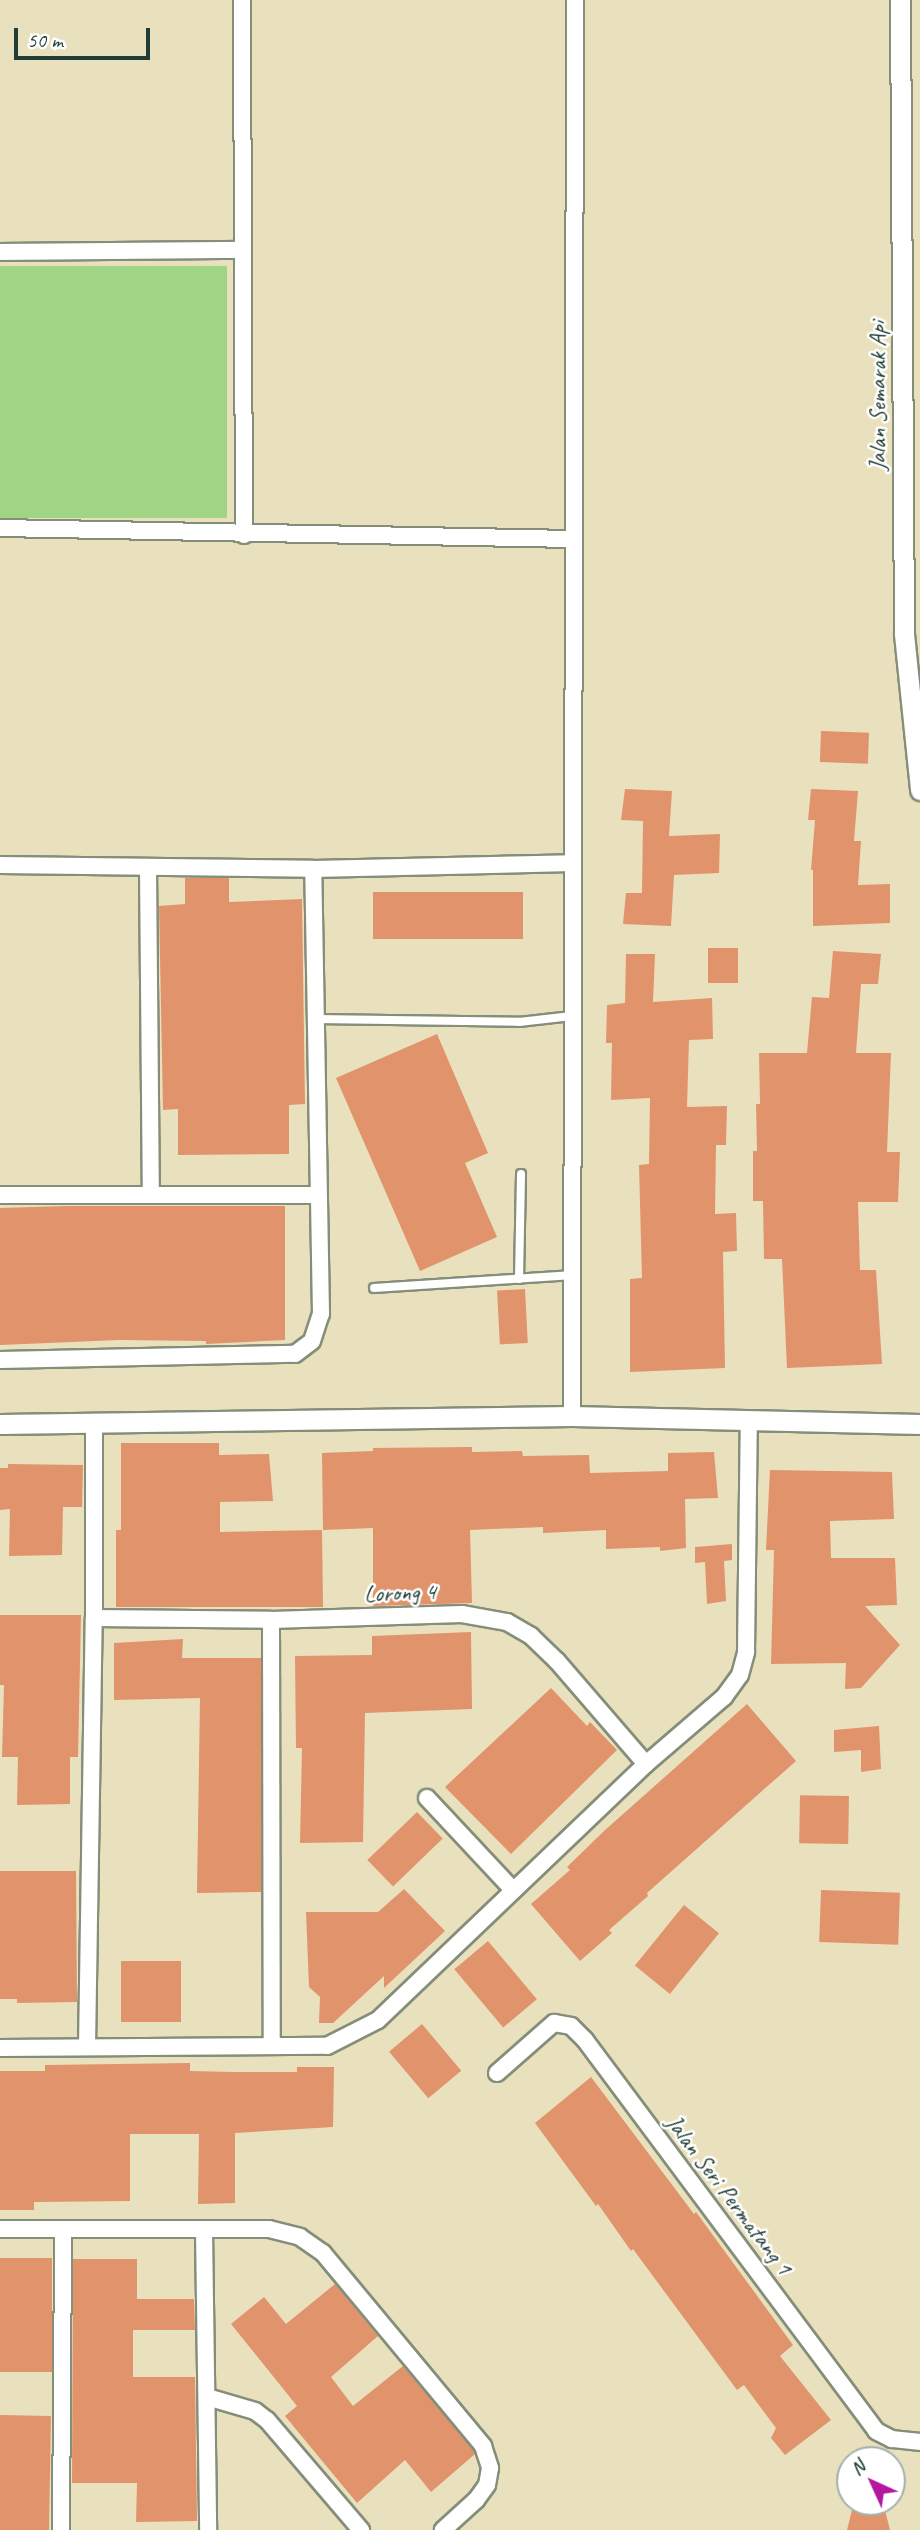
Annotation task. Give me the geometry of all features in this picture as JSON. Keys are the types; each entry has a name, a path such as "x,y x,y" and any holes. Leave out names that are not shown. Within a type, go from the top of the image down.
{"street":[{"path":"242,0 244,534"},
{"path":"572,1416 575,0"},
{"name":"Jalan Semarak Api","path":"900,0 911,473 904,634 920,790"},
{"path":"0,252 243,250"},
{"path":"0,528 572,539"},
{"path":"0,865 313,869 572,863"},
{"path":"148,867 151,1194"},
{"path":"0,1360 295,1354 312,1341 321,1314 313,869"},
{"path":"0,1195 317,1195"},
{"path":"0,1424 572,1416 920,1424"},
{"path":"0,2048 327,2046 378,2020 646,1763 724,1697 740,1675 746,1652 749,1422"},
{"path":"87,2047 94,1618 94,1424"},
{"name":"Lorong 4","path":"94,1618 271,1620 462,1614 507,1622 531,1636 556,1661 646,1763"},
{"path":"271,1620 272,2045"},
{"path":"427,1798 513,1890"},
{"name":"Jalan Seri Permatang 1","path":"497,2073 554,2023 571,2026 585,2040 876,2431 892,2439 920,2442"},
{"path":"61,2530 63,2229"},
{"path":"0,2230 269,2229 300,2237 323,2253 483,2446 490,2468 487,2485 477,2500 443,2530"},
{"path":"204,2230 208,2530"},
{"path":"207,2397 246,2407 267,2420 361,2530"}],"lane":[{"path":"315,1019 519,1022 572,1016"},
{"path":"519,1279 521,1174"},
{"path":"374,1288 574,1275"}],"green space":[{"path":"0,266 227,266 227,518 0,518"}],"building":[{"path":"821,731 869,733 868,764 820,762"},
{"path":"625,789 672,791 669,836 720,834 719,873 674,875 671,926 623,924 626,893 642,893 643,821 621,820"},
{"path":"811,789 858,791 854,841 861,841 858,885 890,884 890,923 813,926 811,870 815,820 808,820"},
{"path":"185,878 229,878 229,902 302,899 305,1104 289,1105 289,1154 178,1155 178,1109 163,1110 159,906 185,904"},
{"path":"373,892 523,892 523,939 373,939"},
{"path":"708,948 738,948 738,983 708,983"},
{"path":"833,951 881,954 878,984 861,984 856,1053 891,1053 887,1152 900,1152 898,1202 858,1202 860,1270 876,1270 882,1364 787,1368 782,1259 764,1259 763,1201 753,1201 753,1151 757,1151 756,1104 760,1104 759,1053 807,1053 812,997 829,998"},
{"path":"626,954 655,954 653,1002 712,998 713,1039 689,1040 687,1107 727,1106 726,1145 716,1145 715,1214 736,1213 737,1251 723,1252 725,1368 630,1372 630,1279 642,1278 639,1165 649,1164 650,1098 611,1100 612,1043 606,1043 607,1005 625,1003"},
{"path":"437,1034 488,1153 465,1163 497,1237 420,1271 336,1078"},
{"path":"285,1206 285,1340 206,1344 206,1341 119,1340 0,1345 0,1208"},
{"path":"525,1289 528,1343 500,1344 497,1290"},
{"path":"121,1443 219,1443 219,1455 269,1454 273,1501 220,1502 220,1532 322,1530 323,1607 116,1607 116,1530 121,1530"},
{"path":"472,1447 472,1452 522,1451 523,1456 589,1455 590,1473 668,1471 668,1453 714,1452 718,1498 685,1499 686,1548 660,1551 660,1547 606,1549 606,1530 543,1533 543,1527 470,1530 472,1603 373,1606 373,1528 323,1530 322,1453 373,1451 373,1448"},
{"path":"8,1464 83,1465 82,1507 63,1507 62,1555 9,1556 10,1509 0,1510 0,1468 8,1468"},
{"path":"770,1470 892,1472 894,1519 830,1521 831,1558 895,1558 897,1605 865,1606 900,1645 861,1688 845,1689 846,1663 771,1664 774,1550 766,1550"},
{"path":"732,1544 732,1560 724,1561 726,1601 707,1604 705,1562 695,1563 695,1547"},
{"path":"0,1615 81,1615 78,1757 70,1757 70,1804 17,1805 18,1757 2,1757 4,1685 0,1685"},
{"path":"471,1632 472,1709 365,1713 363,1842 300,1843 302,1748 296,1748 295,1656 372,1655 372,1636"},
{"path":"183,1639 182,1658 261,1658 261,1892 197,1893 200,1698 114,1700 114,1643"},
{"path":"551,1688 587,1726 590,1722 617,1750 511,1854 445,1787"},
{"path":"747,1704 796,1761 647,1893 648,1896 609,1930 612,1933 580,1961 531,1904 570,1870 567,1867 604,1831"},
{"path":"879,1726 881,1769 861,1772 861,1750 834,1752 834,1730"},
{"path":"800,1795 849,1796 848,1844 799,1843"},
{"path":"417,1812 443,1839 393,1887 367,1860"},
{"path":"0,1871 76,1871 77,2002 17,2003 17,1999 0,1999"},
{"path":"404,1889 445,1931 384,1988 384,1976 333,2023 319,2023 320,1997 309,1987 306,1912 378,1912"},
{"path":"821,1890 900,1893 898,1945 819,1942"},
{"path":"684,1905 719,1933 670,1994 635,1966"},
{"path":"488,1941 537,1999 503,2028 454,1969"},
{"path":"121,1961 181,1961 181,2022 121,2022"},
{"path":"422,2024 461,2071 428,2098 389,2052"},
{"path":"190,2063 190,2071 297,2072 297,2067 334,2067 333,2127 235,2133 235,2203 198,2204 199,2134 130,2134 130,2201 34,2202 34,2210 0,2210 0,2071 45,2071 45,2065"},
{"path":"591,2077 694,2214 696,2212 793,2345 780,2356 831,2420 785,2455 771,2438 776,2428 744,2385 737,2390 633,2249 631,2251 535,2123"},
{"path":"0,2258 52,2258 52,2372 0,2372"},
{"path":"73,2259 137,2259 137,2299 194,2299 195,2330 133,2330 133,2377 195,2377 197,2521 136,2522 137,2483 72,2483"},
{"path":"335,2284 378,2336 331,2377 353,2406 403,2366 474,2451 475,2454 431,2492 405,2460 357,2503 285,2416 297,2406 231,2324 264,2297 286,2324"},
{"path":"0,2415 51,2416 49,2530 0,2530"},
{"path":"850,2516 886,2516 890,2530 847,2530"}]}
